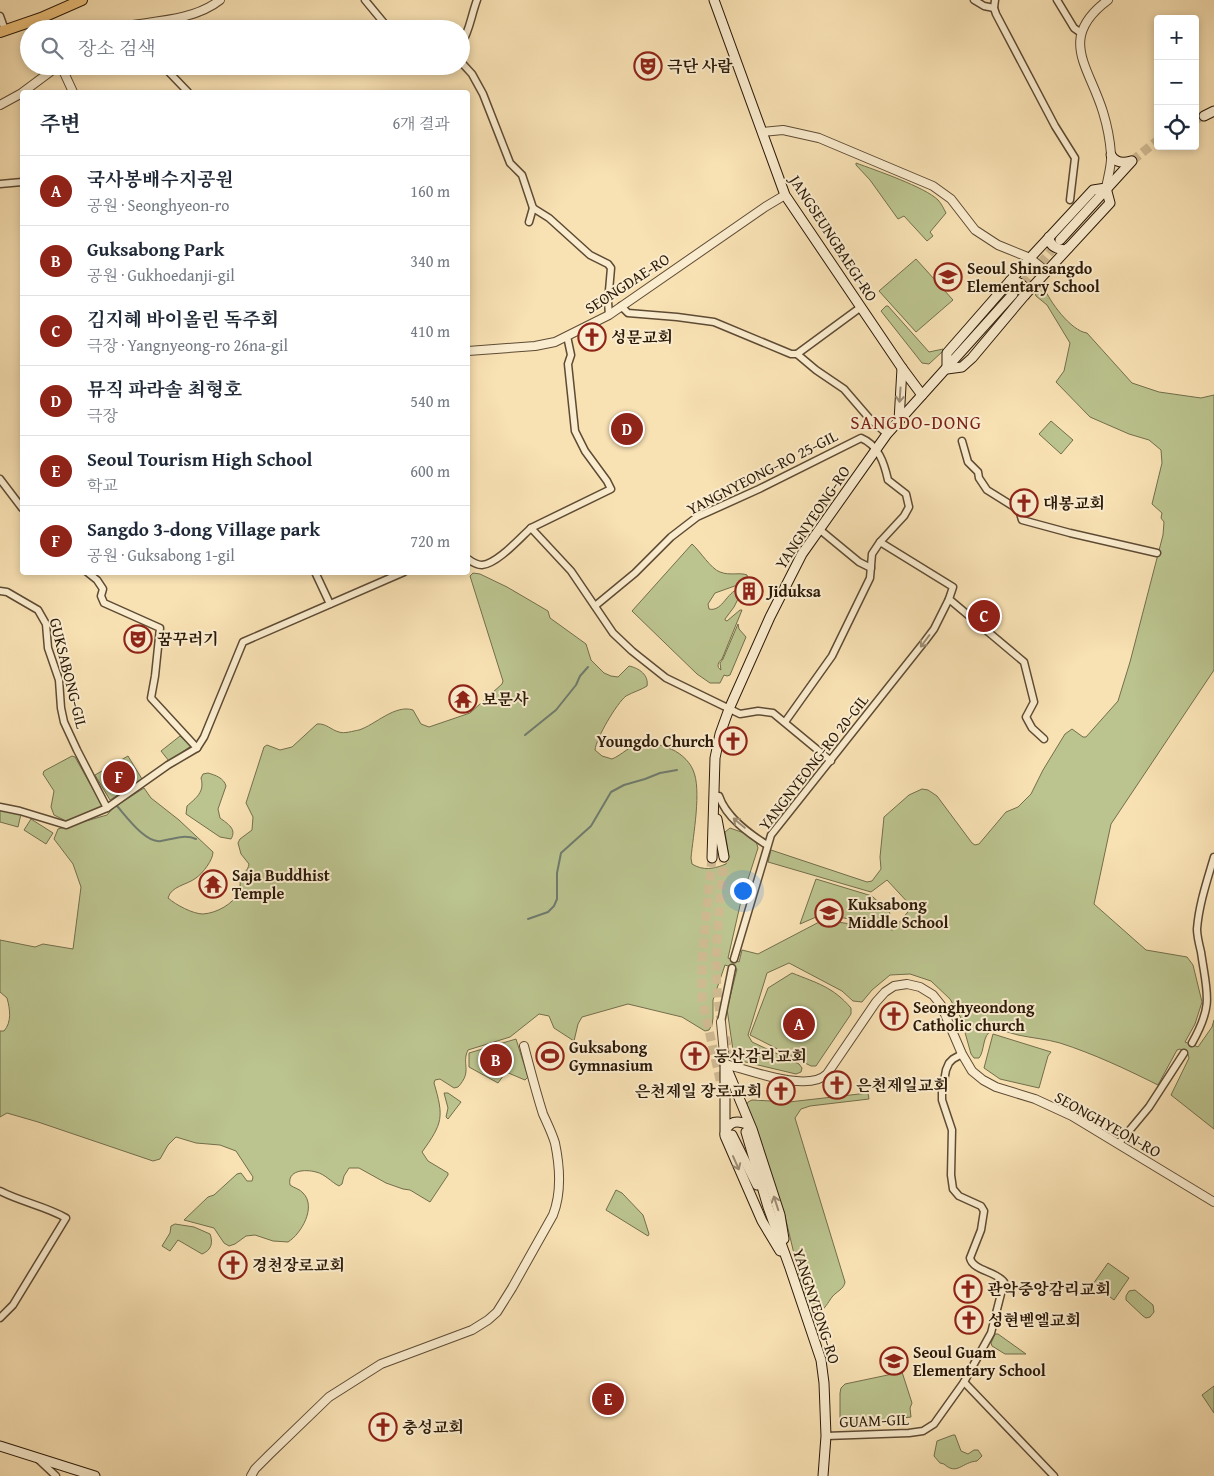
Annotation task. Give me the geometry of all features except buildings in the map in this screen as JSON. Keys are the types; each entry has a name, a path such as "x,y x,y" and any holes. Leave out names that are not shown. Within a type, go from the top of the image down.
{"main road":[{"path":"35,20 81,0"},
{"name":"JANGSEUNGBAEGI-RO","path":"714,0 785,195 922,395"},
{"path":"3,31 20,25"},
{"path":"1204,116 1214,111"},
{"path":"1060,240 1132,161 1119,162 1111,155"},
{"path":"1106,188 1110,203 1025,295 972,358 962,367 947,369 947,353 1030,258 1093,190 1106,188"},
{"path":"1049,237 1049,241 1056,248 1060,250 1068,248"},
{"path":"1010,281 1015,281 1022,285 1025,288 1025,295"},
{"name":"YANGNYEONG-RO","path":"712,858 716,797 716,753 720,734 729,709 784,586 802,554 887,434 1013,294"},
{"path":"899,421 902,368"},
{"name":"YANGNYEONG-RO","path":"716,797 724,857"},
{"path":"725,1064 747,1128"},
{"path":"725,1064 728,1136"},
{"path":"740,1121 747,1128 752,1129 780,1215 790,1268 762,1221 728,1136 726,1130 733,1122 740,1121"},
{"name":"YANGNYEONG-RO","path":"747,1128 768,1207 821,1360 826,1436 823,1476"},
{"name":"YANGNYEONG-RO","path":"728,1136 768,1207"},
{"path":"0,1446 95,1476"}],"street":[{"path":"165,20 210,8 220,0"},
{"path":"366,0 383,20"},
{"path":"470,27 472,13 477,0"},
{"path":"974,0 984,6 994,8"},
{"path":"995,0 994,8 1055,126 1075,158 1070,200"},
{"path":"1057,0 1074,28 1081,33"},
{"path":"1106,188 1111,155 1103,112 1087,75 1079,47 1081,33 1090,16 1108,0"},
{"path":"0,16 3,31"},
{"path":"470,72 483,94 510,163 522,175 533,208 528,222"},
{"path":"27,90 48,75"},
{"path":"64,75 72,90"},
{"path":"172,75 186,90"},
{"path":"0,105 20,95"},
{"path":"762,132 783,130 819,138 933,186 951,199 975,230 998,245 1030,258 1047,272"},
{"path":"0,184 20,182"},
{"name":"SEONGDAE-RO","path":"470,351 535,346 555,342 609,315 785,195"},
{"path":"533,208 549,218 590,255 608,264 611,268 608,302 609,315"},
{"path":"621,306 628,313 714,322 791,354 797,354 861,307"},
{"path":"470,561 474,564 482,565 491,563 531,528 611,489 585,451 575,432 568,364 571,355 567,336"},
{"path":"797,354 844,389 869,418 887,434"},
{"name":"YANGNYEONG-RO 25-GIL","path":"595,606 635,573 671,536 697,517 759,489 861,438 867,440 876,450"},
{"path":"962,442 968,462 978,472 979,478 987,490 1019,510 1022,520 1070,534 1157,553"},
{"path":"785,722 832,656 870,578 872,554 880,542 904,516 909,507 906,494 888,480 884,462 876,450"},
{"path":"0,479 20,505"},
{"path":"531,528 571,571 613,632 632,651 666,678 740,714 758,711 773,713 831,761"},
{"path":"819,529 859,562 871,568"},
{"path":"880,542 953,587 949,599 1024,662 1034,702 1026,717 1032,728 1044,739"},
{"path":"91,575 103,589 101,596 104,603 160,628 152,698 197,748"},
{"path":"317,575 330,604"},
{"path":"0,807 66,825 107,808 168,765 197,748 204,737 243,642 397,575"},
{"name":"GUKSABONG-GIL","path":"0,592 7,592 38,610 46,624 48,648 59,680 64,722 107,808"},
{"name":"YANGNYEONG-RO 20-GIL","path":"734,959 771,835 925,641 934,629 949,599"},
{"path":"716,797 725,810 767,845"},
{"path":"1192,1043 1202,1028 1210,999 1197,931 1200,906 1214,858"},
{"path":"725,1064 720,1022 732,968"},
{"name":"SEONGHYEON-RO","path":"725,1064 790,1082 818,1080 827,1074 879,998 894,986 907,984 920,987 933,995 941,1005 962,1054 972,1071 983,1080 996,1087 1035,1099 1072,1116 1214,1202"},
{"path":"252,1476 255,1469 329,1397 381,1364 479,1326 497,1312 553,1215 559,1186 560,1175 555,1142 543,1113 524,1046"},
{"path":"1119,1143 1149,1107 1184,1053"},
{"name":"GUAM-GIL","path":"826,1436 908,1433 926,1430 936,1422 964,1382 991,1333 1004,1282 996,1275 970,1262 981,1230 984,1212 981,1206 959,1196 953,1189 951,1175 952,1130 942,1100 946,1070 949,1063 962,1054"},
{"path":"0,1192 17,1200 53,1211 66,1218 13,1305 0,1318"},
{"path":"964,1382 1054,1476"},
{"path":"37,1458 56,1476"}],"green space":[{"path":"856,163 911,184 938,200 946,213 930,232 933,236 927,241 904,216 898,219"},
{"path":"916,259 953,300 916,332 879,291"},
{"path":"1040,286 1044,287 1061,314 1074,327 1087,333 1132,383 1159,392 1201,398 1214,395 1214,670 1111,824 1094,904 1146,950 1187,957 1193,965 1202,1002 1195,1024 1185,1042 1198,1047 1212,1027 1214,1020 1214,1129 1171,1095 1189,1058 1188,1054 1180,1049 1177,1050 1158,1085 1073,1047 1001,1031 989,1033 985,1039 981,1055 979,1058 974,1058 971,1054 961,1018 950,999 931,981 910,974 890,975 872,990 862,1002 853,1001 842,991 789,963 767,973 748,1035 752,1042 799,1064 802,1068 801,1072 796,1074 737,1060 734,1057 727,1009 737,969 725,965 713,1000 713,1018 709,1030 705,1031 682,1017 628,1004 582,1017 578,1024 574,1041 554,1028 549,1016 539,1014 510,1037 468,1050 465,1076 458,1087 454,1088 440,1079 435,1080 440,1119 434,1134 422,1152 428,1161 448,1173 448,1175 430,1202 410,1190 386,1183 359,1168 349,1168 342,1184 339,1186 319,1173 312,1171 298,1172 291,1176 290,1185 302,1192 307,1199 308,1213 298,1233 288,1242 273,1241 255,1235 246,1236 229,1246 224,1243 214,1228 184,1220 208,1197 214,1195 237,1174 241,1173 247,1181 252,1181 253,1177 236,1151 220,1145 196,1143 176,1137 168,1145 160,1159 153,1161 7,1113 0,1117 0,1031 4,1031 7,1027 10,1015 7,998 0,992 0,940 35,947 43,944 73,949 81,887 73,864 54,839 58,829 107,815 113,808 144,788 151,798 179,820 213,852 202,873 172,891 168,898 185,909 199,914 214,912 224,907 239,892 241,879 249,864 241,854 238,843 240,839 252,830 253,817 246,803 264,747 267,745 280,750 292,747 317,724 341,733 349,732 359,730 392,712 406,709 413,710 421,724 429,727 470,713 502,684 503,681 470,576 473,573 480,574 507,587 548,611 550,618 586,644 591,660 604,673 618,677 629,666 640,670 645,675 647,686 626,696 622,700 603,729 595,750 602,756 612,759 638,744 652,743 676,751 689,763 696,778 697,789 692,864 700,868 709,868 726,864 729,857 725,832 730,828 744,833 756,841 758,848 741,901 728,958 739,962 742,950 758,954 823,920 893,930 912,907 887,880 871,892 768,862 771,850 867,882 872,881 881,869 880,857 884,817 909,795 922,789 928,790 937,796 972,843 975,845 979,844 1006,812 1018,807 1031,794 1065,734 1072,729 1086,737 1118,701 1163,535 1164,522 1161,518 1162,513 1152,504 1162,463 1161,450 1149,440 1129,434 1090,417 1056,382 1064,371 1070,343 1047,305 1036,296 1035,293"},
{"path":"886,306 929,352 943,349 943,351 929,364 922,363 881,311"},
{"path":"1051,421 1073,440 1061,454 1039,434"},
{"path":"692,544 709,564 720,572 744,574 747,575 748,579 746,582 715,593 708,604 709,609 717,608 732,592 736,590 741,593 725,619 727,621 742,610 719,663 719,669 721,670 720,663 723,659 738,624 739,629 746,637 730,675 724,675 720,683 710,683 697,674 632,611"},
{"path":"180,736 191,746 169,761 161,751"},
{"path":"72,756 75,757 103,807 66,821 54,815 51,807 54,791 43,774 44,771"},
{"path":"128,756 142,779 110,800 95,775"},
{"path":"208,773 225,783 226,786 218,809 220,818 229,825 233,832 231,839 220,837 186,814 187,806 201,791 201,778 203,774"},
{"path":"0,809 21,814 18,827 0,822"},
{"path":"31,819 53,833 46,844 24,830"},
{"path":"816,879 872,896 890,913 886,926 823,914 800,924"},
{"path":"792,973 831,990 851,1008 851,1014 816,1066 811,1066 750,1035 768,988"},
{"path":"993,1034 1051,1052 1048,1056 1039,1088 1000,1079 984,1068"},
{"path":"516,1039 528,1077 525,1080 506,1072 498,1083 469,1067 469,1053"},
{"path":"444,1093 448,1093 461,1102 448,1119 446,1117 448,1108"},
{"path":"868,1093 869,1099 810,1106 801,1109 795,1118 845,1282 819,1313 812,1314 808,1312 784,1212 746,1106 752,1100 789,1102"},
{"path":"616,1190 622,1193 643,1215 648,1236 606,1210"},
{"path":"175,1224 194,1227 210,1234 210,1248 202,1254 178,1240 170,1251 162,1246 170,1233 171,1226"},
{"path":"1108,1263 1129,1278 1114,1300 1093,1284"},
{"path":"1135,1290 1153,1305 1154,1312 1150,1317 1146,1318 1143,1316 1126,1300 1129,1291"},
{"path":"995,1334 998,1334 1026,1354 1005,1354 992,1346 991,1343"},
{"path":"902,1372 912,1403 910,1408 911,1417 840,1425 840,1393 841,1388 845,1384"},
{"path":"1214,1386 1214,1413 1202,1395"},
{"path":"955,1435 961,1451 968,1454 978,1450 982,1456 977,1461 956,1469 940,1463 934,1456 937,1441"}],"waterway":[{"path":"525,735 556,710 588,667"},
{"path":"528,919 548,912 554,906 557,899 557,873 561,853 591,826 611,792 624,785 660,773 677,770"},
{"path":"117,806 143,834 155,841 183,837 196,839"}],"tunnel":[{"path":"1199,118 1204,116"},
{"path":"1132,161 1154,143"},
{"path":"1013,294 1059,242"},
{"path":"722,1024 718,1004 716,962 724,857"},
{"path":"712,858 702,960 702,999 723,1093"},
{"path":"725,1037 733,1073"}],"place":[{"name":"극단 사람","path":"648,66"},
{"name":"Seoul Shinsangdo Elementary School","path":"948,277"},
{"name":"성문교회","path":"592,337"},
{"name":"뮤직 파라솔 최형호","path":"627,429"},
{"name":"대봉교회","path":"1024,503"},
{"name":"Jiduksa","path":"749,591"},
{"name":"김지혜 바이올린 독주회","path":"984,616"},
{"name":"꿈꾸러기","path":"138,639"},
{"name":"보문사","path":"463,699"},
{"name":"Youngdo Church","path":"733,741"},
{"name":"Sangdo 3-dong Village park","path":"119,777"},
{"name":"Saja Buddhist Temple","path":"213,884"},
{"name":"Kuksabong Middle School","path":"829,913"},
{"name":"Seonghyeondong Catholic church","path":"894,1016"},
{"name":"국사봉배수지공원","path":"799,1024"},
{"name":"Guksabong Gymnasium","path":"550,1056"},
{"name":"동산감리교회","path":"695,1056"},
{"name":"Guksabong Park","path":"496,1060"},
{"name":"은천제일교회","path":"837,1085"},
{"name":"은천제일 장로교회","path":"781,1091"},
{"name":"경천장로교회","path":"233,1265"},
{"name":"관악중앙감리교회","path":"968,1289"},
{"name":"성현벧엘교회","path":"969,1320"},
{"name":"Seoul Guam Elementary School","path":"894,1361"},
{"name":"Seoul Tourism High School","path":"608,1399"},
{"name":"충성교회","path":"383,1427"}],"district":[{"name":"SANGDO-DONG","path":"916,422"}]}
